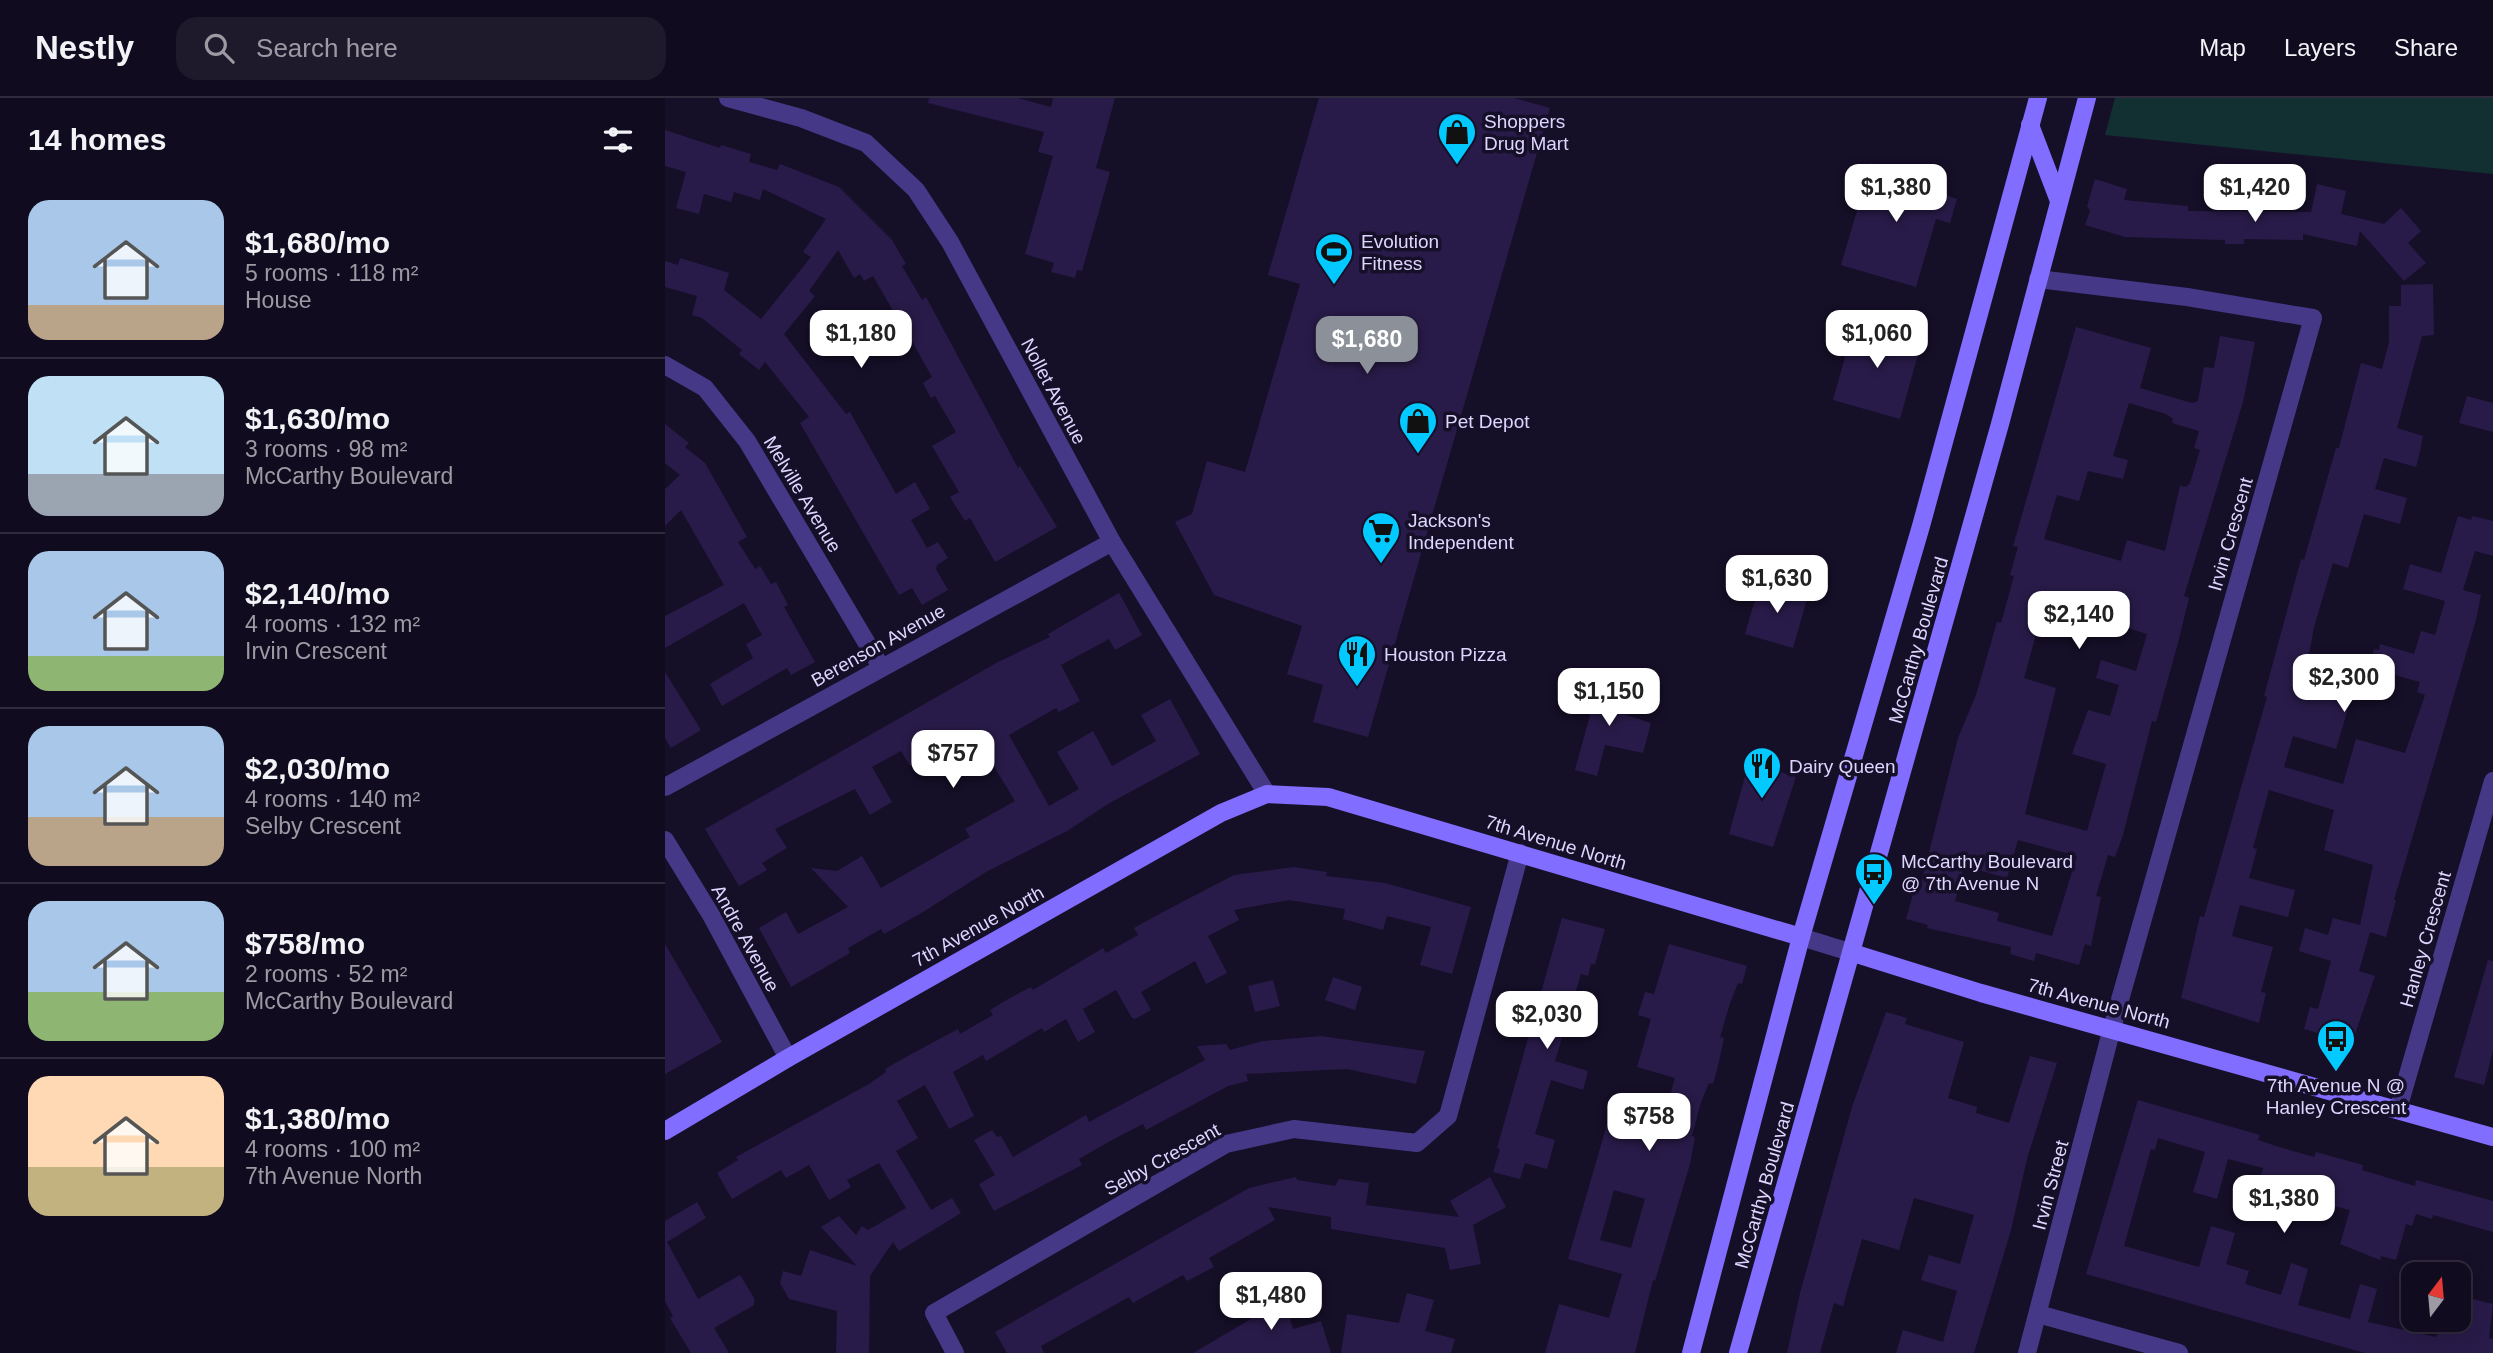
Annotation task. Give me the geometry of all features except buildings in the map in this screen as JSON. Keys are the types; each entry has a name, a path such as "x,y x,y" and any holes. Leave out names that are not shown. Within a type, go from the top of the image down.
{"main road":[{"name":"McCarthy Boulevard","path":"1691,1353 1801,937 1921,526 2038,98"},
{"name":"McCarthy Boulevard","path":"1738,1353 1853,953 2087,98"},
{"path":"2030,125 2059,201"},
{"name":"7th Avenue North","path":"665,1131 788,1058 1221,813 1267,794 1328,797 1801,937"},
{"name":"7th Avenue North","path":"1853,953 1981,993 2493,1138"}],"street":[{"name":"Nollet Avenue","path":"729,98 801,118 866,143 916,190 950,242 1112,542 1267,794"},
{"name":"Irvin Crescent","path":"2038,279 2187,297 2313,318 2112,1028"},
{"name":"Melville Avenue","path":"665,365 705,388 747,440 881,667"},
{"name":"Berenson Avenue","path":"665,787 1112,542"},
{"name":"Hanley Crescent","path":"2398,1109 2493,781"},
{"name":"Andre Avenue","path":"665,840 711,915 788,1058"},
{"name":"Selby Crescent","path":"955,1353 934,1313 1226,1144 1294,1129 1417,1143 1448,1116 1520,853"},
{"name":"7th Avenue North","path":"1801,937 1853,953"},
{"name":"Irvin Street","path":"2027,1353 2112,1028"},
{"path":"2038,1314 2179,1353"}],"green space":[{"path":"2115,98 2493,98 2493,174 2105,135"}],"place":[{"name":"Shoppers Drug Mart","path":"1457,166"},
{"name":"Evolution Fitness","path":"1334,286"},
{"name":"Pet Depot","path":"1418,455"},
{"name":"Jackson's Independent","path":"1381,565"},
{"name":"Houston Pizza","path":"1357,688"},
{"name":"Dairy Queen","path":"1762,800"},
{"name":"McCarthy Boulevard @ 7th Avenue N","path":"1874,906"},
{"name":"7th Avenue N @ Hanley Crescent","path":"2336,1073"}]}
